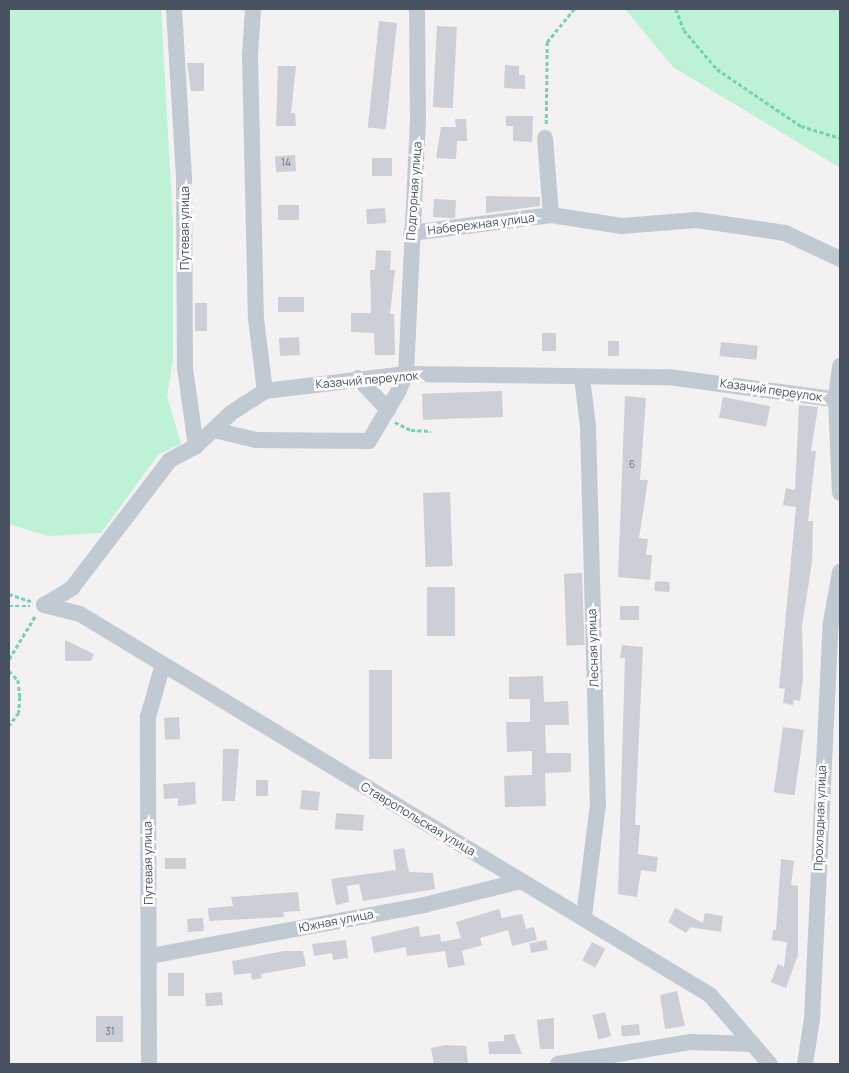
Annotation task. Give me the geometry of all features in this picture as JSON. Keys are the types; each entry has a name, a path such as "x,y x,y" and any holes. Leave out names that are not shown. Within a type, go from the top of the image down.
{"street":[{"name":"Путевая улица","path":"174,9 184,178 185,368 196,446"},
{"path":"253,9 250,56 256,319 265,391"},
{"name":"Подгорная улица","path":"406,374 411,233 418,123 417,9"},
{"name":"Набережная улица","path":"545,138 551,215"},
{"name":"Набережная улица","path":"411,233 551,215 622,226 697,220 775,232 840,259"},
{"path":"840,366 838,399 840,493"},
{"name":"Казачий переулок","path":"44,605 72,588 170,460 196,446 265,391 358,378 406,374 582,378 668,377 838,399"},
{"path":"214,430 256,440 352,443 369,441 388,410 406,374"},
{"path":"358,378 388,410"},
{"name":"Лесная улица","path":"582,378 588,426 598,804 584,917"},
{"name":"Прохладная улица","path":"805,1064 812,1019 831,622 840,572"},
{"name":"Ставропольская улица","path":"44,605 80,614 521,881 584,917 710,995 770,1064"},
{"name":"Путевая улица","path":"149,1064 148,717 163,664"},
{"name":"Южная улица","path":"150,956 424,905 521,881"},
{"path":"558,1064 691,1042 753,1044"}],"path":[{"path":"545,138 547,42 574,9"},
{"path":"676,9 684,30 717,69 801,126 840,138"},
{"path":"388,410 404,428 431,431"},
{"path":"9,594 44,605"},
{"path":"9,606 44,605"},
{"path":"9,659 17,640 44,605"},
{"path":"9,671 18,680 20,697 19,713 9,726"}],"green space":[{"path":"9,9 161,9 173,223 173,359 167,396 181,444 159,454 101,533 48,536 9,524"},
{"path":"625,9 840,9 840,168 673,67"}],"building":[{"path":"379,21 397,23 386,129 368,127"},
{"path":"437,26 457,27 453,108 433,107"},
{"path":"187,63 204,63 204,91 191,91"},
{"path":"505,65 519,66 519,75 525,75 525,89 504,88"},
{"path":"278,66 296,66 291,113 295,113 296,126 276,126"},
{"path":"506,116 533,116 532,142 513,141 513,126 506,126"},
{"path":"455,119 466,119 467,141 457,141 456,159 436,158 441,127 456,127"},
{"path":"295,155 296,171 276,172 275,156"},
{"path":"372,158 392,158 392,176 372,176"},
{"path":"486,196 540,197 540,206 486,213"},
{"path":"434,199 456,200 455,218 433,217"},
{"path":"278,205 299,205 299,220 278,220"},
{"path":"385,208 386,223 367,224 366,209"},
{"path":"376,250 391,251 390,270 395,270 390,314 394,314 395,355 375,355 374,333 351,332 351,313 371,313 370,270 375,270"},
{"path":"278,297 304,297 304,312 278,312"},
{"path":"195,303 207,303 207,331 195,331"},
{"path":"542,333 556,333 556,351 542,351"},
{"path":"299,337 300,355 280,356 279,338"},
{"path":"608,341 619,341 619,356 608,356"},
{"path":"721,342 758,346 756,360 720,356"},
{"path":"502,391 503,417 423,420 422,394"},
{"path":"625,396 646,398 640,480 648,480 639,538 648,539 646,555 652,555 650,580 618,577"},
{"path":"723,397 770,406 766,427 719,418"},
{"path":"799,405 818,407 811,451 816,451 808,521 813,521 812,562 802,626 803,678 800,701 794,700 793,705 783,703 785,689 779,688 796,507 783,505 786,488 795,490"},
{"path":"450,492 453,566 426,567 423,493"},
{"path":"582,573 585,645 567,646 564,574"},
{"path":"655,581 670,582 669,592 654,591"},
{"path":"427,587 455,587 455,636 427,636"},
{"path":"620,606 639,606 639,620 620,620"},
{"path":"65,640 94,654 91,661 65,661"},
{"path":"622,645 643,647 635,825 640,825 638,854 658,857 656,872 641,870 637,897 618,894 625,658 620,658"},
{"path":"369,670 392,670 392,759 369,759"},
{"path":"543,676 544,702 568,701 569,725 545,725 546,753 571,753 571,772 545,773 546,806 505,807 504,776 532,775 532,751 507,752 506,722 530,722 530,699 509,699 509,677"},
{"path":"179,717 180,739 165,740 164,718"},
{"path":"783,727 804,730 795,795 774,792"},
{"path":"223,749 239,749 235,801 222,801"},
{"path":"256,780 268,780 268,796 256,796"},
{"path":"195,782 196,804 178,806 178,798 164,799 163,784"},
{"path":"302,790 320,792 318,811 300,809"},
{"path":"336,813 364,815 363,831 335,829"},
{"path":"404,848 409,872 433,873 435,889 363,901 359,884 347,886 349,902 336,905 331,879 396,870 393,850"},
{"path":"165,858 186,858 186,869 165,869"},
{"path":"781,859 794,861 791,885 798,886 798,955 786,988 771,982 778,964 784,967 787,942 772,940 773,930 776,930"},
{"path":"298,892 300,911 283,912 284,917 209,921 208,908 233,906 231,897"},
{"path":"675,908 703,923 705,913 723,916 721,932 690,927 686,933 668,922"},
{"path":"499,909 502,918 522,914 526,929 534,927 537,940 512,946 508,930 480,938 482,945 462,951 465,965 448,968 445,951 407,956 406,947 374,953 371,937 419,926 420,937 440,934 441,942 461,938 456,922"},
{"path":"203,918 204,931 188,932 187,919"},
{"path":"346,940 348,958 333,960 332,953 314,956 312,944"},
{"path":"546,940 548,950 531,953 529,943"},
{"path":"592,942 605,949 595,968 582,961"},
{"path":"284,951 303,951 306,966 261,974 262,978 252,980 251,973 234,975 232,961"},
{"path":"168,973 184,973 184,996 168,996"},
{"path":"677,991 685,1026 665,1029 660,995"},
{"path":"222,992 223,1005 206,1006 205,993"},
{"path":"605,1012 611,1036 598,1039 592,1015"},
{"path":"96,1016 123,1016 123,1042 96,1042"},
{"path":"554,1018 554,1049 540,1049 537,1020"},
{"path":"639,1024 640,1035 622,1037 621,1026"},
{"path":"514,1034 522,1054 489,1054 488,1042 504,1041 504,1035"},
{"path":"445,1045 466,1046 468,1064 434,1064 431,1048"}]}
